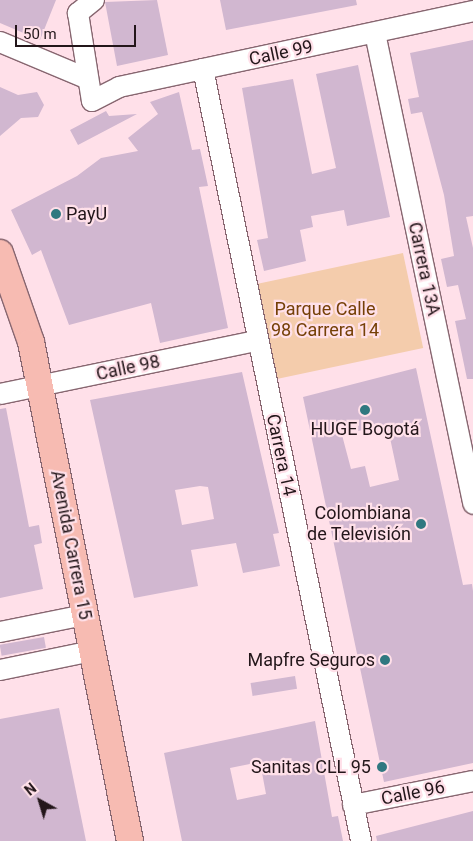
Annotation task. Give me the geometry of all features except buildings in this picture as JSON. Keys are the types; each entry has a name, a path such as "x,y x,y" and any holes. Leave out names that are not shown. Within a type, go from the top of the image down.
{"main road":[{"name":"Avenida Carrera 15","path":"0,253 22,309 40,386 130,841"}],"street":[{"path":"88,79 78,13 94,0"},
{"name":"Calle 99","path":"88,79 92,101 119,87 473,11"},
{"name":"Carrera 13A","path":"375,33 473,504"},
{"path":"0,42 88,79"},
{"name":"Carrera 14","path":"203,69 256,341 361,841"},
{"name":"Calle 98","path":"0,394 256,341"},
{"path":"0,632 84,615"},
{"path":"0,670 92,651"},
{"name":"Calle 96","path":"353,805 473,781"}],"green space":[{"name":"Parque Calle 98 Carrera 14","path":"403,253 423,348 274,379 254,285"}],"place":[{"name":"PayU","path":"56,214"},
{"name":"HUGE Bogotá","path":"365,410"},
{"name":"Colombiana de Televisión","path":"421,524"},
{"name":"Mapfre Seguros","path":"385,660"},
{"name":"Sanitas CLL 95","path":"382,767"}]}
